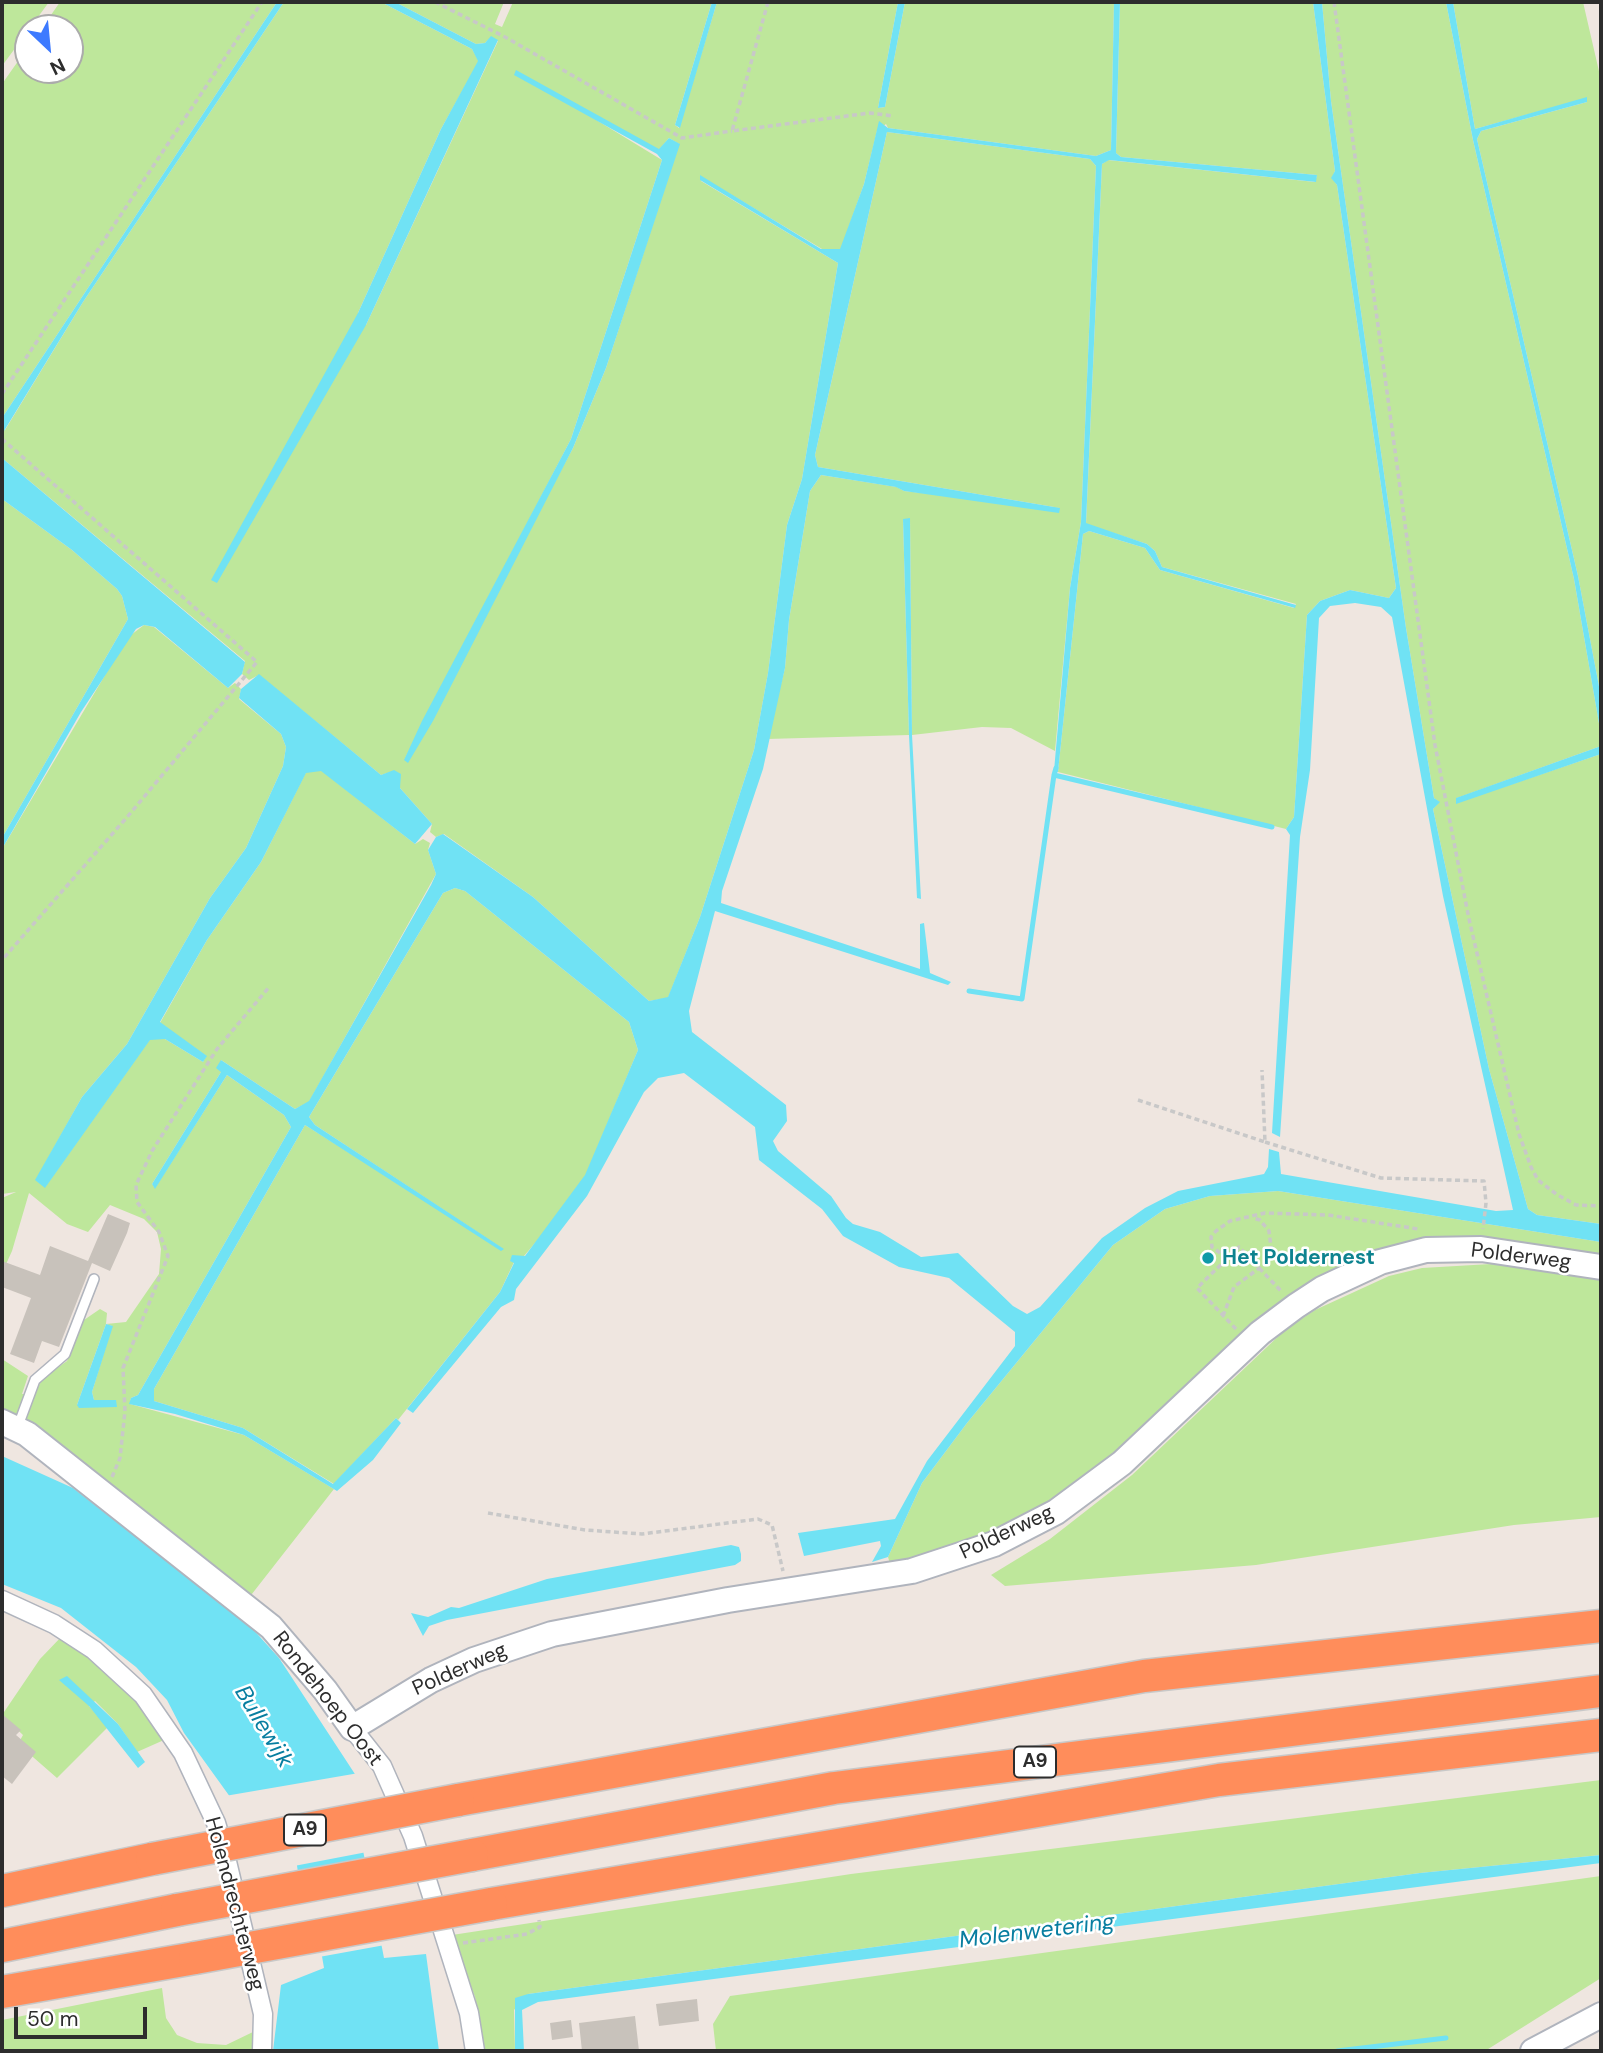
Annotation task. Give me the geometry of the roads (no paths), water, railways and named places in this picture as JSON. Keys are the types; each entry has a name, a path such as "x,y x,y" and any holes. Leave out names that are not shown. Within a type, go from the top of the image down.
{"highway":[{"name":"A9","path":"2,1891 458,1800 1144,1676 1601,1626"},
{"name":"A9","path":"2,1946 177,1910 834,1788 1601,1691"},
{"name":"A9","path":"2,1992 491,1903 1219,1780 1601,1735"}],"street":[{"name":"Polderweg","path":"352,1728 431,1680 514,1645 552,1634 925,1567 994,1544 1056,1512 1122,1462 1250,1343 1296,1306 1350,1274 1380,1262 1426,1250 1481,1248 1601,1267"},
{"name":"Rondehoep Oost","path":"9,1425 103,1495 271,1628 325,1690 382,1766 413,1836 469,2013 475,2051"},
{"name":"Holendrechterweg","path":"2,1600 54,1624 94,1650 143,1695 183,1753 215,1823 225,1853 263,2014 262,2051"},
{"path":"1533,2051 1601,2015"}],"lane":[{"path":"9,1425 34,1380 65,1354 94,1279"}],"water":[{"path":"277,2 284,2 83,302 4,431 2,418"},
{"path":"381,2 395,2 476,44 485,43 491,36 498,40 366,325 217,583 211,580 358,313 441,129 478,61 472,49"},
{"path":"712,2 717,2 680,128 675,125"},
{"path":"898,2 905,2 885,107 878,108"},
{"path":"1114,2 1120,2 1116,153 1121,157 1317,175 1316,182 1109,160 1102,164 1086,523 1147,544 1155,551 1162,567 1296,605 1295,608 1160,570 1145,548 1089,531 1083,534 1058,772 1054,771 1070,588 1081,522 1096,166 1090,159 887,132 815,455 818,467 1060,508 1059,513 904,491 896,487 821,475 810,491 789,620 785,668 763,769 722,891 721,903 920,969 920,924 924,923 930,973 951,982 948,985 715,911 689,1011 692,1032 786,1105 787,1121 773,1141 778,1151 831,1196 853,1224 880,1232 921,1257 958,1253 1013,1306 1027,1314 1040,1307 1102,1238 1145,1208 1178,1191 1264,1174 1268,1167 1269,1149 1279,1152 1281,1174 1496,1211 1513,1210 1443,896 1392,617 1381,607 1355,603 1330,606 1319,618 1310,770 1300,837 1280,1137 1272,1133 1290,835 1286,829 1294,817 1307,615 1320,601 1350,590 1389,598 1396,588 1337,185 1331,178 1335,171 1313,2 1322,2 1331,101 1406,628 1434,798 1440,802 1433,809 1489,1069 1528,1209 1537,1215 1601,1224 1601,1242 1278,1191 1210,1196 1165,1209 1113,1245 967,1423 922,1483 888,1557 872,1562 881,1546 880,1541 804,1556 798,1533 895,1519 927,1461 1015,1346 1015,1332 949,1278 899,1267 843,1236 822,1209 759,1160 755,1127 684,1073 658,1078 644,1092 587,1196 516,1289 514,1300 501,1307 413,1413 407,1409 500,1292 514,1263 510,1261 512,1255 525,1256 585,1175 638,1050 629,1022 465,891 455,888 443,893 309,1117 315,1125 504,1249 501,1251 305,1125 154,1389 154,1401 243,1428 333,1484 396,1418 401,1423 373,1460 337,1491 244,1435 175,1414 129,1404 131,1398 138,1395 291,1127 284,1115 227,1075 155,1189 152,1184 221,1072 216,1068 221,1060 295,1109 309,1101 431,885 436,874 428,850 436,837 443,834 533,897 649,1001 668,997 700,917 754,750 768,673 787,525 802,479 838,263 700,180 700,175 821,249 840,249 864,184 879,121 888,128 1096,156 1111,150"},
{"path":"1446,2 1453,2 1475,129 1587,97 1587,102 1481,131 1477,139 1578,576 1601,697 1601,735 1574,579 1473,140"},
{"path":"516,70 659,149 669,138 680,144 606,368 573,448 433,721 408,763 404,760 422,721 571,439 662,160 657,154 514,75"},
{"path":"2,458 245,662 242,674 228,688 155,627 144,625 136,629 81,712 2,849 2,838 128,619 122,596 117,589 72,550 2,499"},
{"path":"910,518 912,735 921,899 917,898 909,735 903,519"},
{"path":"259,674 381,775 394,770 401,774 400,788 432,824 415,844 321,771 306,773 261,862 207,940 160,1022 207,1056 203,1062 165,1039 150,1040 45,1188 35,1180 82,1097 127,1044 210,898 246,848 283,766 286,747 281,734 239,698 241,689"},
{"path":"1601,746 1601,754 1456,804 1456,798"},
{"path":"106,1324 113,1326 92,1392 94,1400 116,1400 117,1407 79,1408 77,1405"},
{"name":"Bullewijk","path":"2,1456 73,1488 251,1627 279,1658 368,1794 353,1799 384,1958 426,1954 439,2051 273,2051 281,1985 324,1968 317,1927 306,1926 289,1812 246,1819 184,1733 167,1700 136,1667 61,1608 2,1584"},
{"path":"731,1545 739,1547 741,1554 741,1561 735,1565 447,1620 429,1626 423,1636 411,1613 428,1617 451,1607 459,1608 547,1579"},
{"path":"67,1676 118,1724 145,1762 138,1768 89,1706 59,1680"},
{"name":"Molenwetering","path":"1601,1855 1601,1863 538,2002 522,2010 524,2051 515,2051 515,1998 528,1994 1420,1873"}],"waterway":[{"path":"1056,768 1054,775 1272,827"},
{"path":"969,991 1022,999 1054,775"},
{"path":"1337,2051 1446,2038"}],"place":[{"name":"Het Poldernest","path":"1208,1258"}]}
